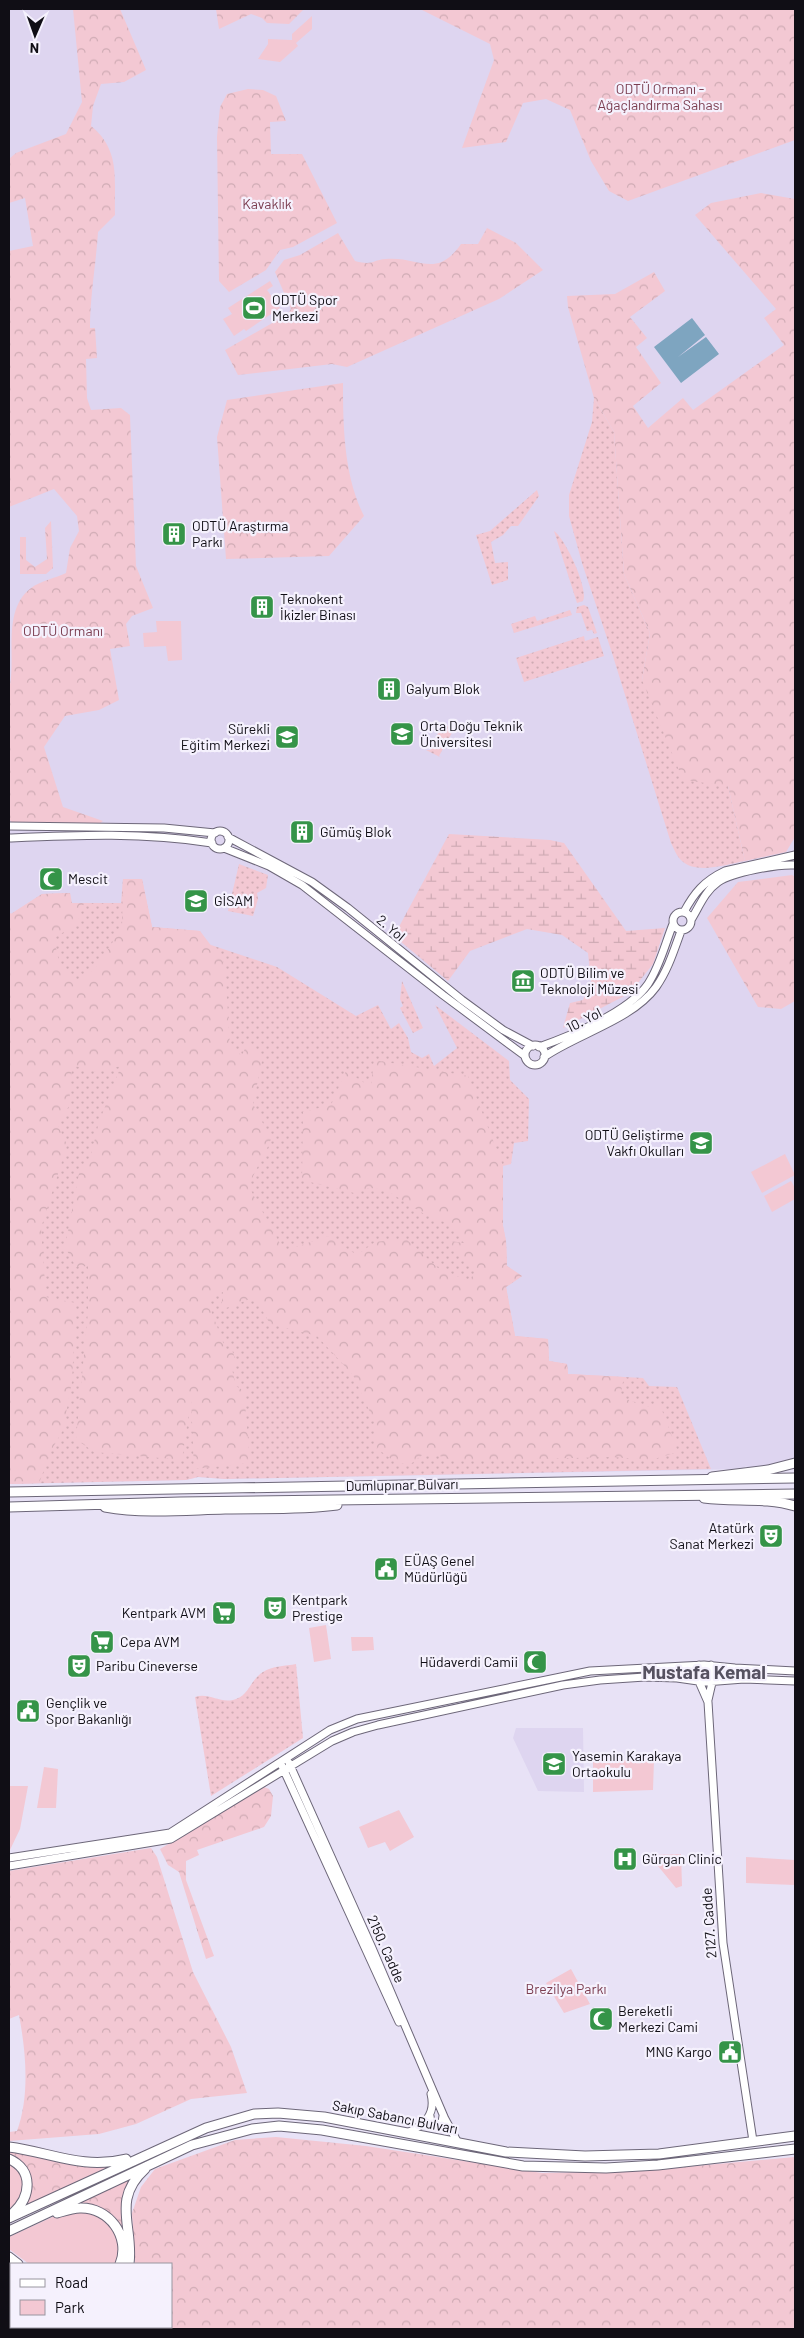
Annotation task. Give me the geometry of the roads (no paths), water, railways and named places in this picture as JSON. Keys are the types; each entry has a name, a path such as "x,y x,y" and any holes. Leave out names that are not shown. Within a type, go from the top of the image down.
{"main road":[{"path":"697,1479 768,1470 795,1463"},
{"name":"Dumlupınar Bulvarı","path":"9,1492 795,1478"},
{"name":"Dumlupınar Bulvarı","path":"9,1507 85,1504 125,1511 156,1512 298,1508 376,1500 795,1494"},
{"path":"682,1495 727,1501 783,1502 795,1506"},
{"name":"Sakıp Sabancı Bulvarı","path":"9,2218 148,2152 206,2128 254,2114 278,2113 324,2117 506,2152 585,2156 659,2154 795,2136"},
{"name":"Sakıp Sabancı Bulvarı","path":"9,2231 192,2145 252,2128 279,2126 322,2130 523,2166 606,2168 658,2165 795,2150"},
{"path":"9,2147 83,2163 108,2162 148,2152"},
{"path":"9,2159 21,2168 26,2177 28,2187 21,2205 9,2218"},
{"path":"129,2263 130,2244 125,2206 132,2184 151,2163"},
{"path":"26,2223 72,2209 95,2210 107,2216 116,2227 122,2241 120,2263"}],"street":[{"name":"2. Yol","path":"9,826 164,828 222,832 228,837 295,871 348,908 462,1000 504,1030 536,1046"},
{"path":"212,843 215,833"},
{"name":"2. Yol","path":"9,838 123,834 156,835 212,843 216,847 224,848 286,875 344,916 443,995 525,1056 527,1061 534,1065 540,1064 544,1057"},
{"path":"224,848 228,842 228,837"},
{"name":"10. Yol","path":"544,1057 621,1015 648,996 663,975 681,931 689,928 705,895 718,882 795,854"},
{"path":"784,857 791,865"},
{"name":"10. Yol","path":"536,1046 601,1019 635,997 648,985 660,962 675,916 684,912 694,892 716,875 767,865 791,865"},
{"path":"344,916 348,908"},
{"path":"684,912 692,920"},
{"path":"673,924 681,931"},
{"path":"525,1056 528,1048 536,1046 543,1051 544,1057"},
{"path":"699,1665 696,1674 699,1682"},
{"path":"711,1665 714,1674 713,1682"},
{"path":"9,1858 170,1833 330,1730 357,1719 569,1674 615,1668 711,1665 795,1671"},
{"path":"9,1866 171,1839 332,1741 353,1732 563,1685 645,1677 677,1678 699,1682 744,1680 795,1681"},
{"name":"2127. Cadde","path":"699,1682 708,1702"},
{"name":"2127. Cadde","path":"713,1682 708,1702 723,1943 753,2141"},
{"path":"284,1760 287,1768"},
{"name":"2150. Cadde","path":"287,1768 376,1956 443,2115 458,2143"},
{"name":"2150. Cadde","path":"287,1768 431,2094 430,2116"},
{"path":"430,2116 431,2122 436,2124 442,2122 443,2115"},
{"path":"407,2133 422,2126 430,2116"}],"water":[{"path":"692,318 705,335 678,357 706,337 719,354 681,383 654,347"}],"place":[{"name":"ODTÜ Spor Merkezi","path":"254,308"},
{"name":"ODTÜ Araştırma Parkı","path":"174,534"},
{"name":"Teknokent İkizler Binası","path":"262,607"},
{"name":"Galyum Blok","path":"389,689"},
{"name":"Orta Doğu Teknik Üniversitesi","path":"402,734"},
{"name":"Sürekli Eğitim Merkezi","path":"287,737"},
{"name":"Gümüş Blok","path":"302,832"},
{"name":"Mescit","path":"51,879"},
{"name":"GİSAM","path":"196,901"},
{"name":"ODTÜ Bilim ve Teknoloji Müzesi","path":"523,981"},
{"name":"ODTÜ Geliştirme Vakfı Okulları","path":"701,1143"},
{"name":"Atatürk Sanat Merkezi","path":"771,1536"},
{"name":"EÜAŞ Genel Müdürlüğü","path":"386,1569"},
{"name":"Kentpark Prestige","path":"275,1608"},
{"name":"Kentpark AVM","path":"224,1613"},
{"name":"Cepa AVM","path":"102,1642"},
{"name":"Hüdaverdi Camii","path":"535,1662"},
{"name":"Paribu Cineverse","path":"79,1666"},
{"name":"Gençlik ve Spor Bakanlığı","path":"28,1711"},
{"name":"Yasemin Karakaya Ortaokulu","path":"554,1764"},
{"name":"Gürgan Clinic","path":"625,1859"},
{"name":"Bereketli Merkezi Cami","path":"601,2019"},
{"name":"MNG Kargo","path":"730,2052"}],"district":[{"name":"Mustafa Kemal","path":"704,1672"}],"park label":[{"name":"ODTÜ Ormanı - Ağaçlandırma Sahası","path":"660,98"},
{"name":"Kavaklık","path":"267,204"},
{"name":"ODTÜ Ormanı","path":"63,631"},
{"name":"Brezilya Parkı","path":"566,1989"}]}
